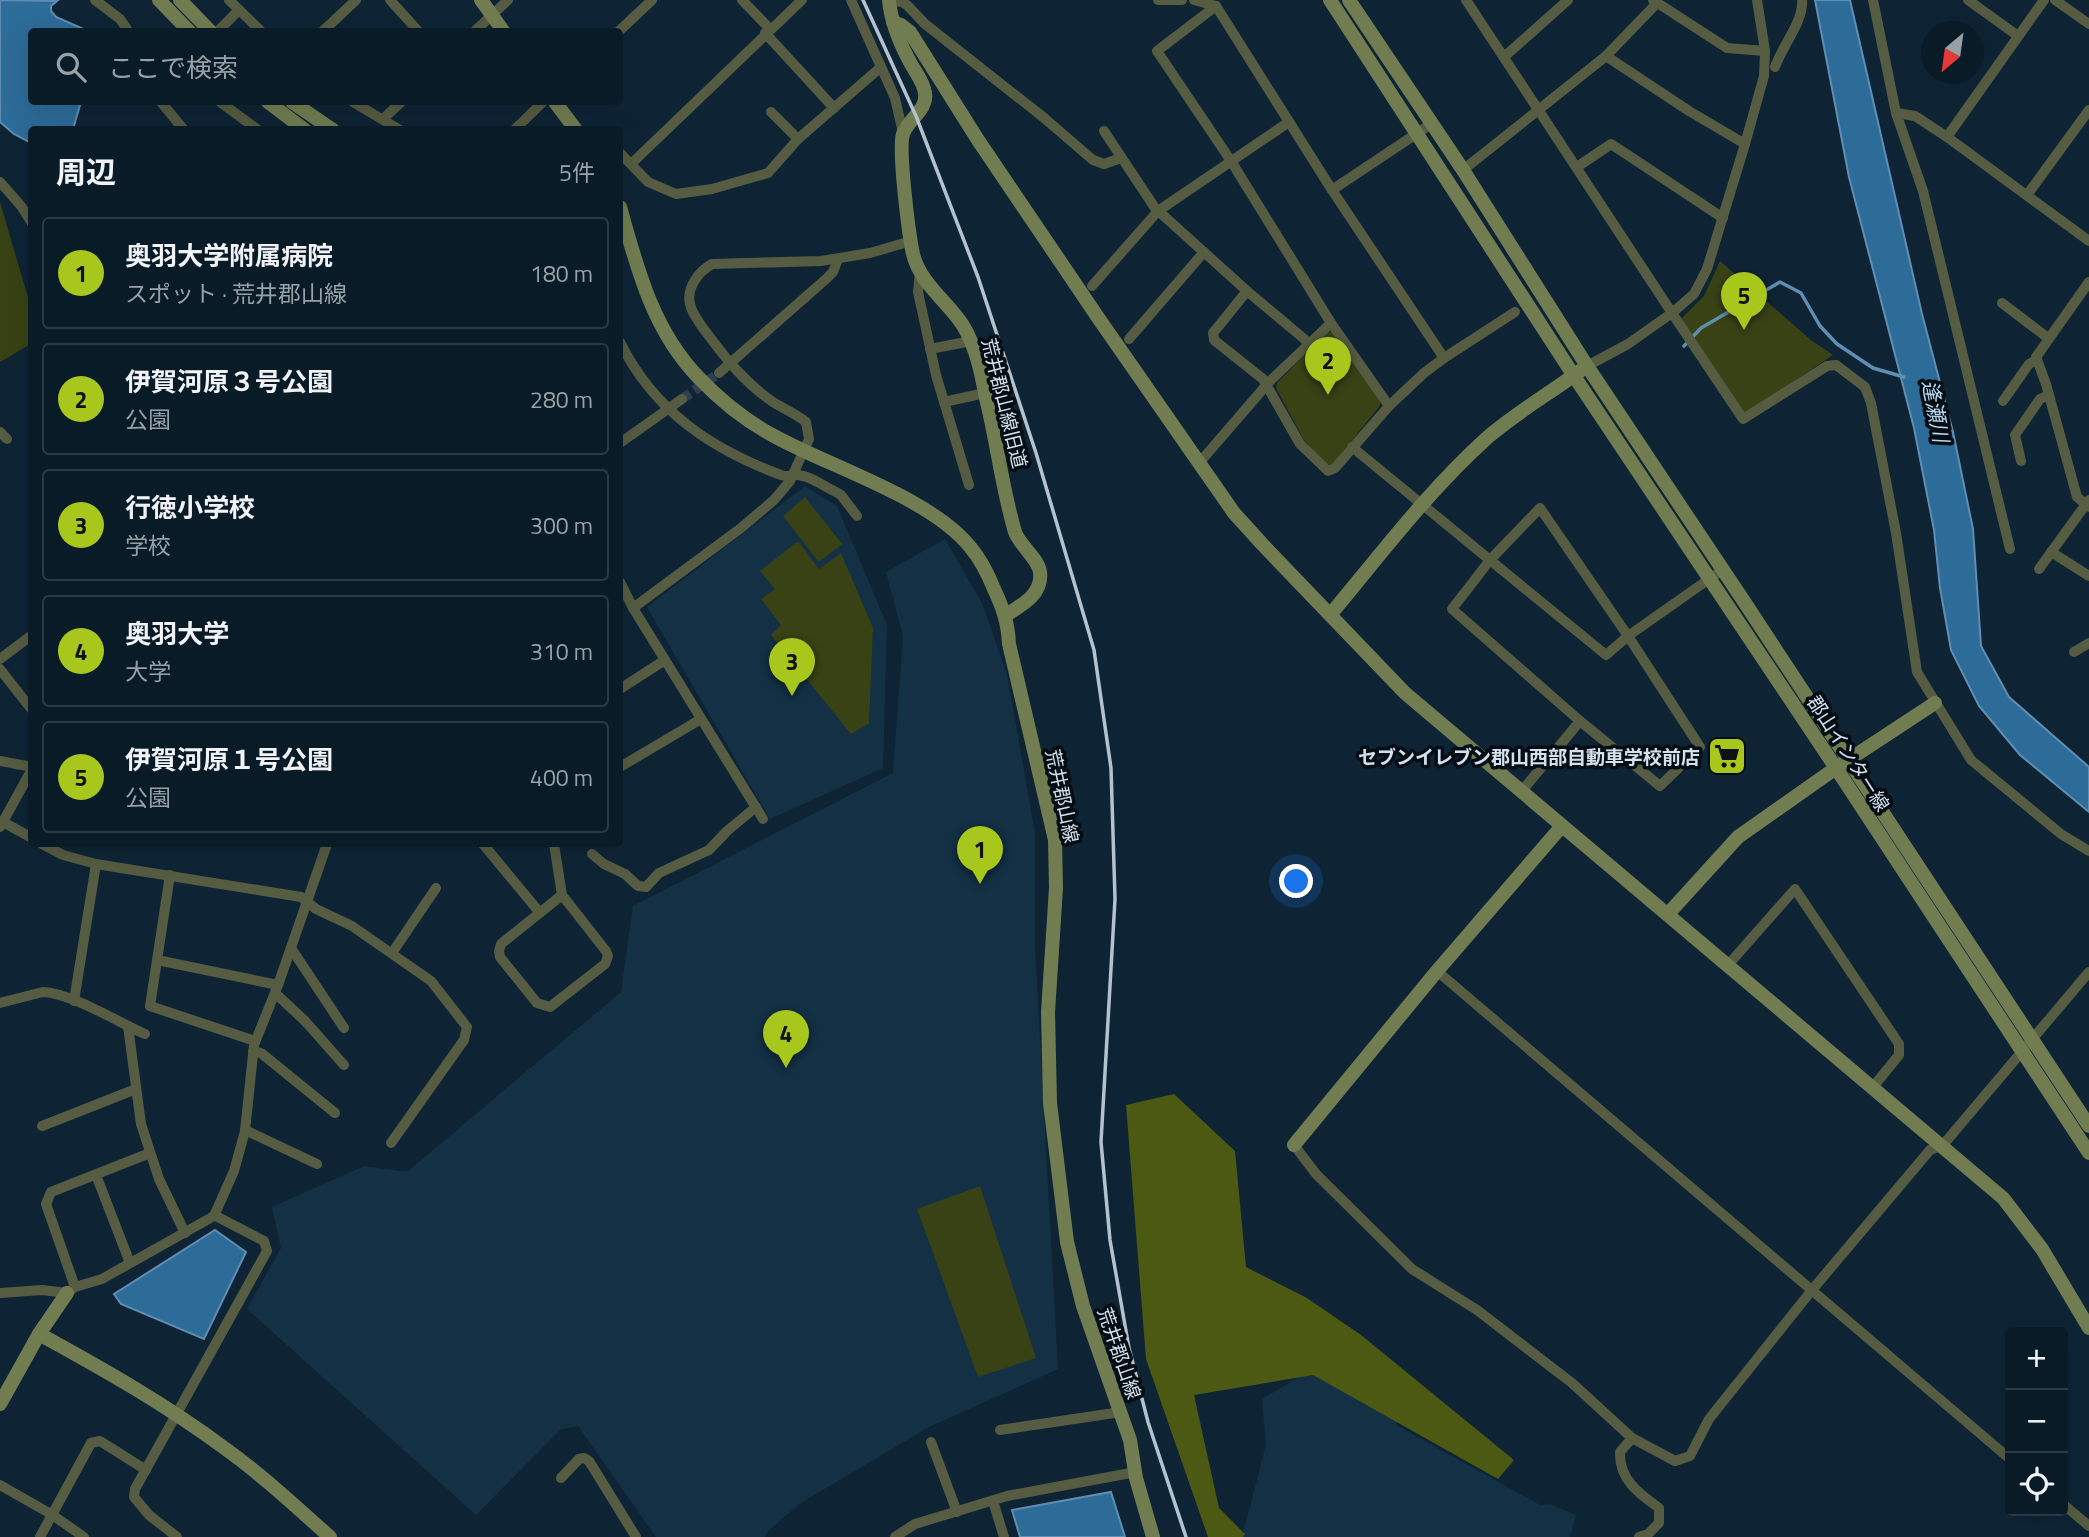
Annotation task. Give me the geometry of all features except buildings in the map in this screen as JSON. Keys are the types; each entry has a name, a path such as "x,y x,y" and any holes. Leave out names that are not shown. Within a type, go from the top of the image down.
{"street":[{"path":"95,0 120,19 126,28"},
{"path":"159,0 186,28"},
{"path":"180,0 207,28"},
{"path":"229,0 258,28"},
{"path":"326,28 356,0"},
{"path":"390,0 415,28"},
{"path":"481,0 501,28"},
{"path":"478,28 508,0"},
{"path":"622,28 652,0"},
{"path":"742,0 834,108"},
{"path":"631,164 802,0"},
{"path":"851,0 895,98 904,133"},
{"path":"1158,0 1182,0"},
{"path":"1194,0 1216,6 1332,190 1444,358"},
{"name":"郡山インター線","path":"1330,0 1574,376 1710,579 1842,764 2021,1053 2089,1153"},
{"path":"1349,0 1463,170 1587,366 1722,570 1842,764 2089,1126"},
{"path":"1466,0 1743,419 1827,366 1836,365 1865,387 1871,403 1896,533 1917,671 1971,760 2060,834 2089,851"},
{"path":"1504,57 1568,0"},
{"path":"1330,615 1423,504 1490,435 1587,366 1628,344 1672,313 1687,302 1699,286 1712,256 1764,76 1765,51 1757,0"},
{"path":"1775,67 1800,19 1802,0"},
{"path":"1873,0 1896,113 1923,191 2010,549"},
{"path":"1968,0 2018,36"},
{"path":"1947,137 2043,0"},
{"path":"2055,0 2089,24"},
{"path":"904,133 923,106 925,94 893,22 889,2 900,1 1093,160 1104,164 1121,158"},
{"path":"1463,170 1606,56 1655,1 1727,48 1765,51"},
{"path":"1216,6 1157,51 1231,161 1331,323 1389,406"},
{"path":"222,28 239,10"},
{"path":"893,22 901,24 910,32 985,152 1234,513 1250,531 1405,693 2012,1206 2042,1248 2089,1328"},
{"path":"1606,56 1745,144"},
{"path":"623,156 653,185 667,192 683,194 712,189 768,173 798,139 881,67"},
{"path":"164,105 181,126"},
{"path":"224,105 253,126"},
{"path":"272,105 300,126"},
{"path":"296,105 327,126"},
{"path":"359,105 394,126"},
{"path":"383,119 398,105"},
{"path":"518,126 540,105"},
{"path":"557,105 573,126"},
{"path":"2027,195 2089,110"},
{"path":"771,113 798,139"},
{"path":"1896,113 1915,116 1947,137 2089,241"},
{"path":"1092,286 1158,211 1289,121"},
{"path":"1332,190 1431,124"},
{"path":"1104,131 1158,211 1309,343"},
{"name":"荒井郡山線旧道","path":"904,133 903,164 911,241 919,272 957,315 971,341 1017,537 1040,571 1038,590 1024,604 1006,615"},
{"path":"1577,167 1611,144 1723,218"},
{"path":"0,182 28,216"},
{"name":"荒井郡山線","path":"623,236 652,307 667,336 696,375 741,416 804,452 877,485 946,524 970,546 985,568 1006,615 1009,644 1055,841 1056,888 1048,1012 1050,1103 1067,1242 1083,1306 1130,1440 1153,1537"},
{"path":"633,608 765,508 792,475 809,439 806,422 773,402 729,364 701,325 689,303 692,286 701,272 712,264 838,259 911,241"},
{"path":"1129,339 1204,252"},
{"path":"719,373 826,279 833,272 838,259"},
{"path":"919,272 918,292 930,349 969,485"},
{"path":"2039,569 2088,504 2077,497 2044,375 2036,360 2038,352 2089,282"},
{"path":"1247,291 1213,333 1214,340 1263,379 1300,444 1330,471 1405,390 1444,358 1514,312"},
{"path":"2002,303 2048,338"},
{"path":"1200,462 1266,384 1331,323"},
{"path":"930,349 971,341"},
{"path":"623,347 640,376 667,410 683,424 717,446 784,476 800,475 841,495 857,516"},
{"path":"2003,401 2029,364 2036,360"},
{"path":"944,402 985,393"},
{"path":"2021,461 2015,435 2040,399 2049,395"},
{"path":"623,439 682,398"},
{"path":"1352,447 1606,655 1628,636 1722,570"},
{"path":"1540,508 1700,747 1660,786 1580,721 1452,609 1490,560 1540,508"},
{"path":"2052,552 2089,576"},
{"path":"623,588 763,819"},
{"path":"0,659 28,638"},
{"path":"2074,652 2089,643"},
{"path":"623,687 665,660"},
{"path":"0,669 28,705"},
{"path":"1668,914 1738,837 1935,703"},
{"path":"623,765 701,719"},
{"path":"1521,792 1580,721"},
{"path":"0,761 28,767"},
{"path":"28,775 1,824 28,836"},
{"path":"592,854 604,864 625,874 638,886 646,887 664,870 709,850 756,807"},
{"path":"1562,826 1293,1145 1316,1174 1412,1269 1477,1310 1556,1370 1632,1438 1675,1461 1690,1457 1709,1419 1812,1290 1930,1150 1943,1145 2089,972"},
{"path":"48,847 63,855 96,864 301,897 316,909 352,926 434,985 467,1027 464,1040 391,1143"},
{"path":"63,855 67,847"},
{"path":"0,1293 71,1290 102,1279 214,1215 234,1171 245,1130 254,1046 277,989 326,847"},
{"path":"485,847 540,913"},
{"path":"554,847 562,895 606,950 607,956 605,964 547,1008 537,1003 500,957 499,951 501,944 562,895"},
{"path":"74,1001 96,864"},
{"path":"170,876 150,1006 254,1046 335,1113"},
{"path":"392,953 436,888"},
{"path":"1728,965 1795,889 1899,1044 1899,1055 1873,1087"},
{"path":"291,948 344,1028"},
{"path":"157,960 277,989 344,1065"},
{"path":"1437,971 2005,1455"},
{"path":"0,1003 46,992 74,1001 145,1034"},
{"path":"128,1026 139,1119 159,1179 185,1233"},
{"path":"42,1126 136,1090"},
{"path":"245,1130 317,1164"},
{"path":"71,1290 46,1204 51,1192 150,1153"},
{"path":"96,1175 130,1263"},
{"path":"177,1537 149,1515 134,1497 135,1489 267,1251 264,1241 214,1215"},
{"path":"0,1404 39,1335 71,1290"},
{"path":"39,1335 115,1375 177,1414 242,1461 330,1537"},
{"path":"1000,1430 1121,1412"},
{"path":"1632,1438 1620,1452 1619,1466 1636,1491 1659,1508 1659,1523 1648,1534 1639,1537"},
{"path":"40,1537 91,1443 100,1441 146,1470"},
{"path":"931,1442 957,1512"},
{"path":"561,1478 579,1459 589,1461 636,1537"},
{"path":"895,1537 915,1524 993,1500 1031,1490 1136,1472"},
{"path":"0,1485 51,1514 84,1537"},
{"path":"993,1500 1004,1537"},
{"path":"2068,1508 2089,1526"}],"shaded area":[{"path":"805,486 837,506 887,625 883,768 770,819 647,607"},
{"path":"945,539 982,603 1007,674 1035,833 1035,947 1058,1369 929,1427 801,1503 768,1531 765,1537 656,1537 578,1426 561,1429 476,1515 247,1309 281,1248 272,1207 364,1166 407,1172 621,992 633,906 893,773 903,636 886,572"},
{"path":"1313,1369 1400,1418 1396,1425 1540,1505 1550,1504 1576,1515 1570,1537 1242,1537 1266,1445 1262,1399"}],"green space":[{"path":"0,202 28,298 28,346 0,362"},
{"path":"1720,261 1811,340 1833,355 1744,414 1681,319 1704,296"},
{"path":"1328,332 1335,332 1381,401 1332,465 1325,464 1304,440 1276,388 1277,383"},
{"path":"805,497 842,544 819,562 783,516"},
{"path":"798,541 819,569 841,553 873,628 869,723 851,734 771,635 781,625 761,599 775,589 760,571"},
{"path":"1174,1094 1235,1151 1246,1267 1307,1298 1361,1335 1514,1460 1498,1479 1313,1375 1194,1395 1219,1508 1245,1534 1243,1537 1208,1537 1146,1359 1126,1105"},
{"path":"980,1186 1036,1358 978,1377 917,1209"}],"water":[{"path":"0,0 57,1 51,6 56,17 81,28 28,28 28,105 80,105 74,126 28,126 28,141 0,122"},
{"name":"逢瀬川","path":"1815,0 1850,0 1922,314 1953,432 1973,529 1981,646 2009,697 2089,767 2089,812 2020,755 1979,706 1951,650 1940,588 1934,530 1914,428 1849,177"},
{"path":"215,1230 246,1252 204,1339 121,1304 114,1294"},
{"path":"1111,1492 1125,1537 1020,1537 1012,1510"}],"waterway":[{"path":"1684,346 1701,328 1780,282 1801,293 1820,326 1837,344 1873,368 1904,377"}],"tunnel":[{"path":"682,399 719,373"}],"railway":[{"path":"863,0 916,116 978,277 1036,453 1094,650 1111,768 1115,899 1101,1142 1110,1240 1129,1348 1148,1422 1186,1537"}],"place":[{"name":"伊賀河原１号公園","path":"1744,330"},
{"name":"伊賀河原３号公園","path":"1328,395"},
{"name":"行徳小学校","path":"792,696"},
{"name":"セブンイレブン郡山西部自動車学校前店","path":"1727,756"},
{"name":"奥羽大学附属病院","path":"980,884"},
{"name":"奥羽大学","path":"786,1068"}]}
